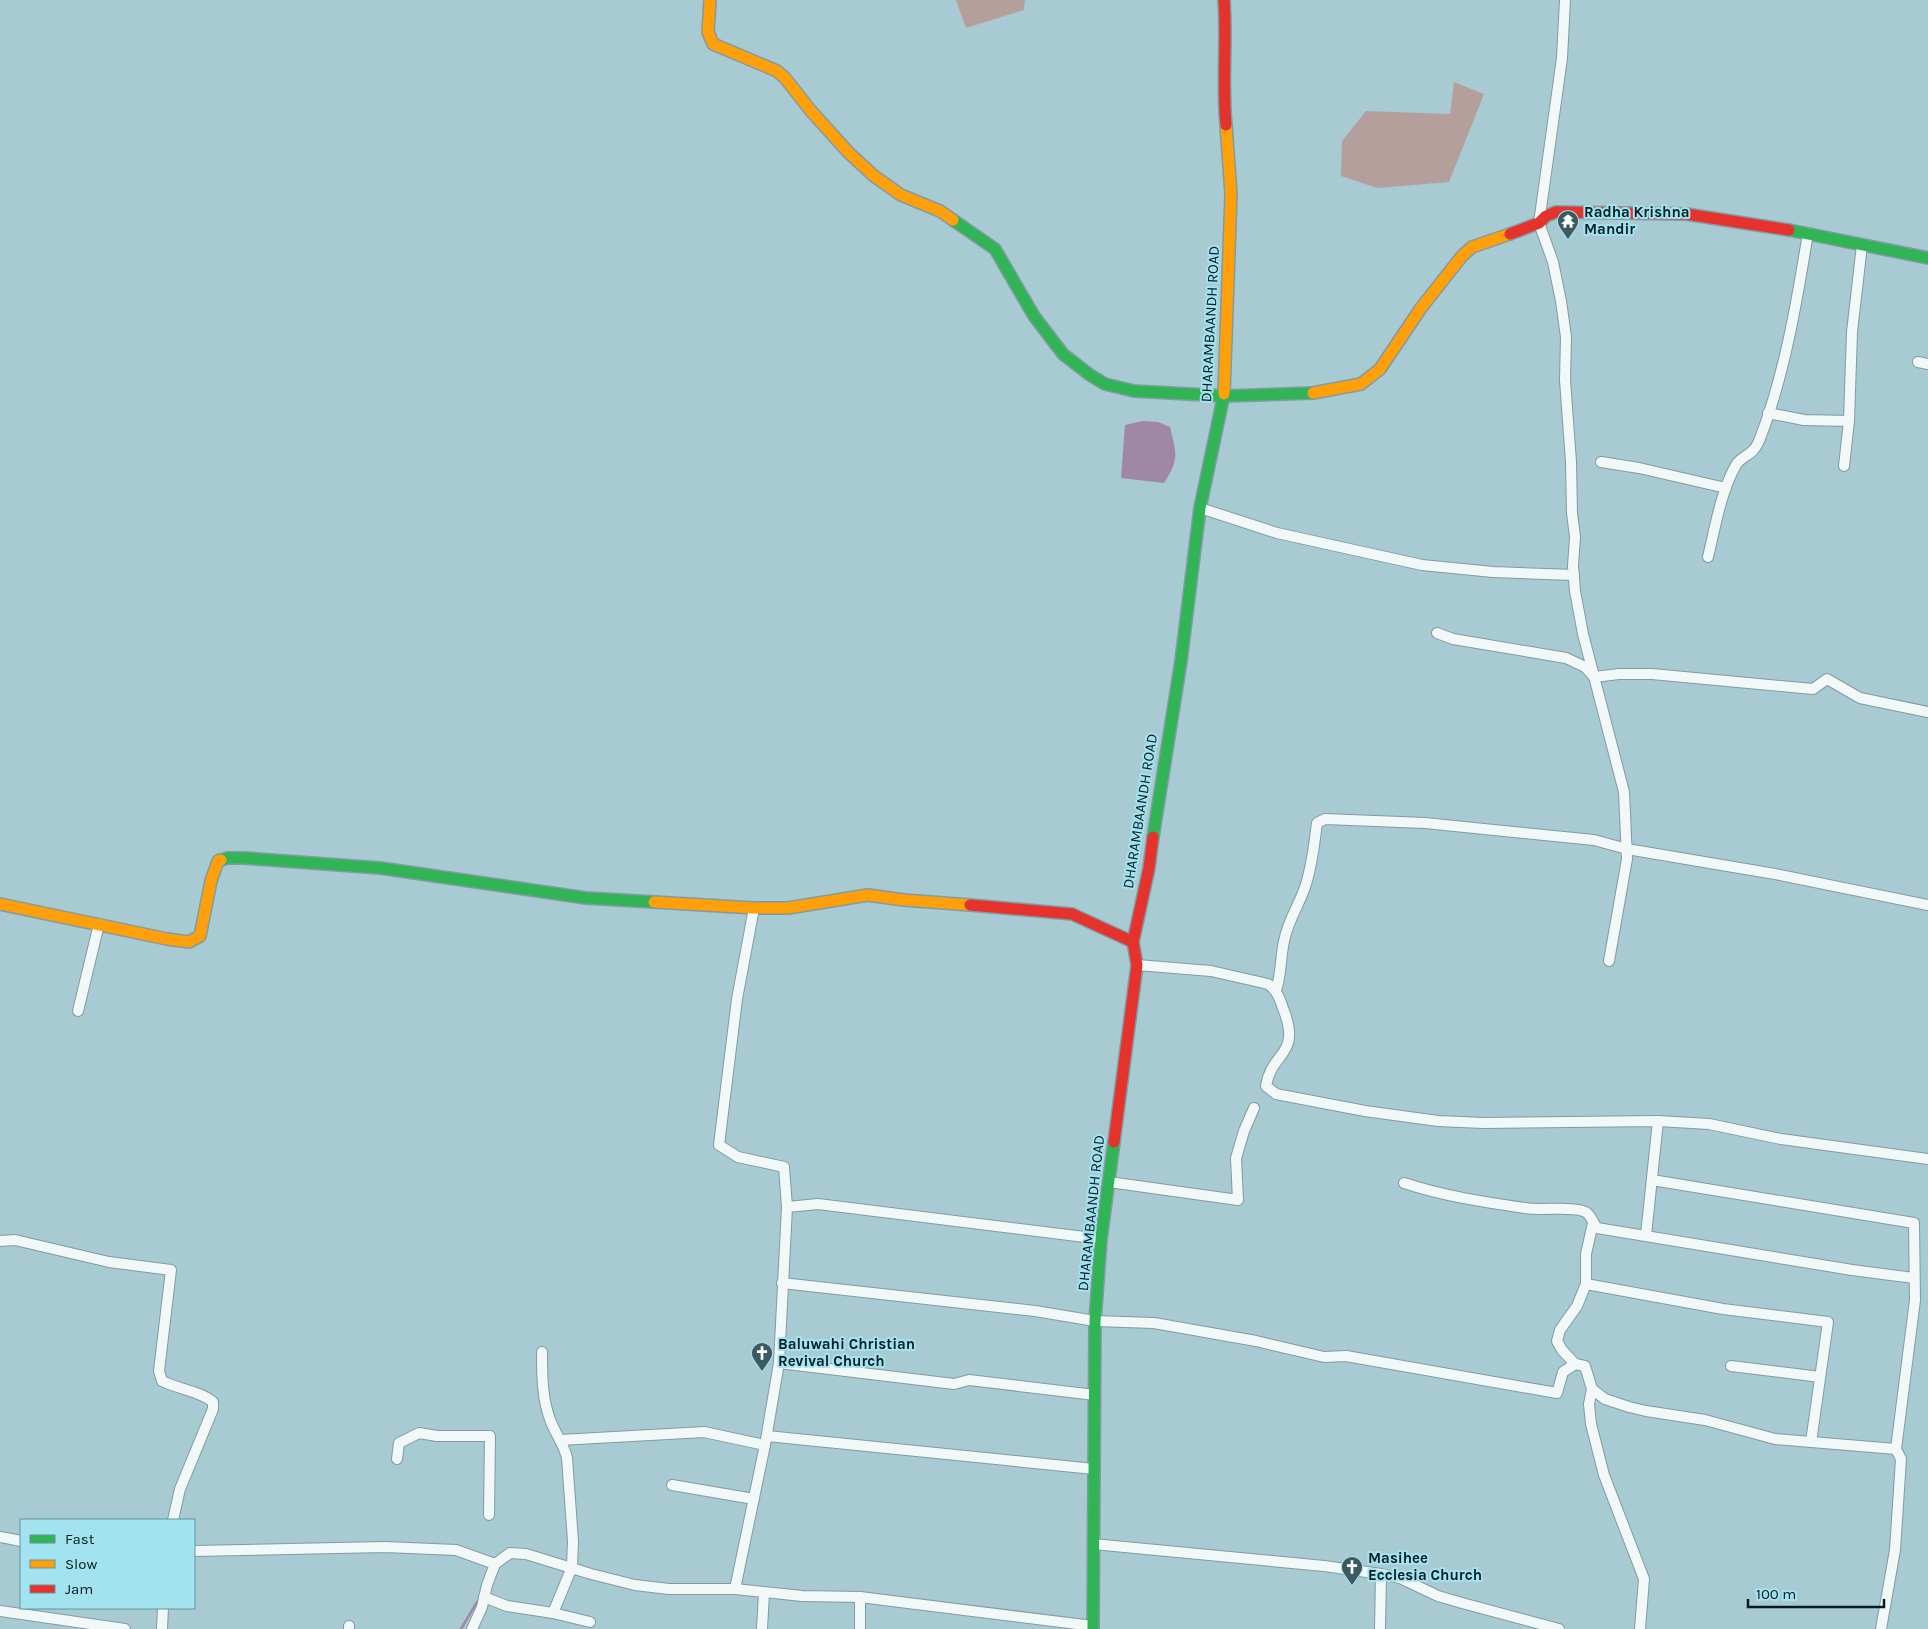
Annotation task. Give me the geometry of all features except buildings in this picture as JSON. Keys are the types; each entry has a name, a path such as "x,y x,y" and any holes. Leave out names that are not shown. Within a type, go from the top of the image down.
{"street":[{"path":"710,0 708,32 713,44 777,71 849,153 874,176 901,195 940,211 995,249 1034,316 1063,354 1105,384 1126,389 1224,396 1312,393 1360,384 1380,369 1420,308 1462,256 1472,247 1528,228 1556,212 1615,211 1686,214 1808,233 1928,258"},
{"name":"DHARAMBAANDH ROAD","path":"1093,1627 1095,1321 1101,1239 1137,966 1133,942 1149,868 1160,786 1181,661 1200,508 1224,396 1231,194 1224,103 1226,24 1224,0"},
{"path":"1565,0 1562,58 1539,223 1553,262 1566,337 1565,380 1575,537 1574,574 1583,634 1624,792 1627,849 1609,961"},
{"path":"1708,557 1726,488 1736,465 1740,460 1753,452 1768,413 1782,363 1800,283 1808,233"},
{"path":"1844,466 1849,421 1852,332 1862,245"},
{"path":"1768,413 1804,420 1849,421"},
{"path":"1601,462 1639,468 1726,488"},
{"path":"1200,508 1277,532 1422,565 1493,572 1574,574"},
{"path":"1437,634 1566,658 1585,667 1594,677"},
{"path":"1594,677 1619,674 1652,674 1813,689 1827,679 1860,698 1928,712"},
{"path":"1276,990 1280,980 1280,957 1284,939 1290,919 1310,872 1317,823 1325,819 1425,823 1594,840 1627,849 1775,874 1928,905"},
{"path":"0,904 188,942 200,936 215,866 218,861 244,858 380,868 586,898 754,908 788,908 868,895 904,900 971,904 1072,914 1133,942"},
{"path":"735,1589 766,1440 779,1363 787,1207 784,1167 738,1157 719,1145 737,999 754,908"},
{"path":"78,1011 99,924"},
{"path":"1137,966 1211,971 1268,984 1276,990 1289,1026 1290,1036 1287,1047 1267,1079 1266,1086 1276,1094 1365,1111 1438,1121 1484,1123 1658,1121 1709,1124 1781,1139 1928,1159"},
{"path":"1109,1182 1238,1200 1236,1158 1244,1131 1254,1108"},
{"path":"1646,1235 1658,1121"},
{"path":"1652,1180 1914,1224 1915,1300 1896,1448 1901,1458 1895,1550 1881,1629"},
{"path":"1404,1183 1433,1193 1525,1208 1575,1209 1584,1211 1589,1215 1597,1228 1606,1230 1852,1270 1914,1278"},
{"path":"787,1207 818,1204 1101,1239"},
{"path":"1593,1223 1586,1254 1586,1284 1577,1306 1560,1330 1557,1340 1562,1350 1575,1364 1585,1366 1592,1389 1589,1404 1591,1424 1604,1474 1644,1579 1640,1629"},
{"path":"0,1241 15,1240 109,1262 171,1270 159,1370 162,1381 207,1397 213,1402 214,1409 180,1489 173,1519"},
{"path":"782,1283 1034,1311 1095,1321 1154,1324 1256,1341 1324,1357 1346,1356 1557,1392 1563,1372 1575,1364"},
{"path":"1586,1284 1723,1309 1828,1322 1811,1442"},
{"path":"542,1352 542,1380 550,1422 564,1447 567,1458 573,1540 572,1567 553,1613"},
{"path":"779,1363 954,1384 969,1380 1095,1395"},
{"path":"1731,1366 1820,1377"},
{"path":"1592,1389 1605,1398 1646,1411 1705,1420 1775,1439 1896,1448"},
{"path":"560,1440 704,1432 766,1440 1094,1469"},
{"path":"397,1459 399,1442 419,1433 437,1436 490,1436 489,1515"},
{"path":"672,1485 754,1499"},
{"path":"0,1537 20,1541"},
{"path":"1093,1544 1324,1566 1381,1574 1400,1578 1438,1596 1560,1629"},
{"path":"195,1551 385,1547 456,1550 495,1564"},
{"path":"472,1629 495,1564 510,1553 526,1554 635,1585 669,1589 735,1589 764,1593 860,1597 1093,1627"},
{"path":"1380,1629 1381,1574"},
{"path":"762,1629 764,1593"},
{"path":"484,1596 507,1606 553,1613 590,1622"},
{"path":"860,1597 860,1629"},
{"path":"162,1629 163,1609"},
{"path":"0,1611 125,1629"}],"shaded area":[{"path":"956,0 1025,0 1024,10 966,28"},
{"path":"1454,82 1484,94 1449,182 1377,188 1341,176 1342,141 1366,111 1450,114"},
{"path":"1142,421 1158,422 1170,427 1175,450 1175,462 1164,483 1121,478 1125,425"}],"waterway":[{"path":"461,1629 477,1602"}],"traffic: fast":[{"path":"953,220 995,249 1034,316 1063,354 1105,384 1134,391 1224,396 1313,393"},
{"path":"1789,230 1928,258"},
{"path":"1153,837 1181,661 1200,508 1224,394"},
{"path":"221,860 244,858 380,868 586,898 654,902"},
{"path":"1093,1629 1095,1321 1101,1239 1114,1142"}],"traffic: slow":[{"path":"710,0 708,32 713,44 777,71 849,153 874,176 901,195 940,211 953,220"},
{"path":"1224,394 1231,194 1226,125"},
{"path":"1313,393 1361,384 1380,369 1421,308 1462,256 1472,247 1510,234"},
{"path":"0,904 189,942 200,936 211,881 218,861 221,860"},
{"path":"654,902 754,908 788,908 868,895 970,905"}],"traffic: jam":[{"path":"1224,0 1224,94 1226,125"},
{"path":"1510,234 1539,223 1546,216 1556,212 1686,214 1789,230"},
{"path":"1114,1142 1137,965 1133,942 1149,868 1153,837"},
{"path":"970,905 1072,914 1133,942"}],"place":[{"name":"Radha Krishna Mandir","path":"1568,240"},
{"name":"Baluwahi Christian Revival Church","path":"762,1372"},
{"name":"Masihee Ecclesia Church","path":"1352,1586"}]}
